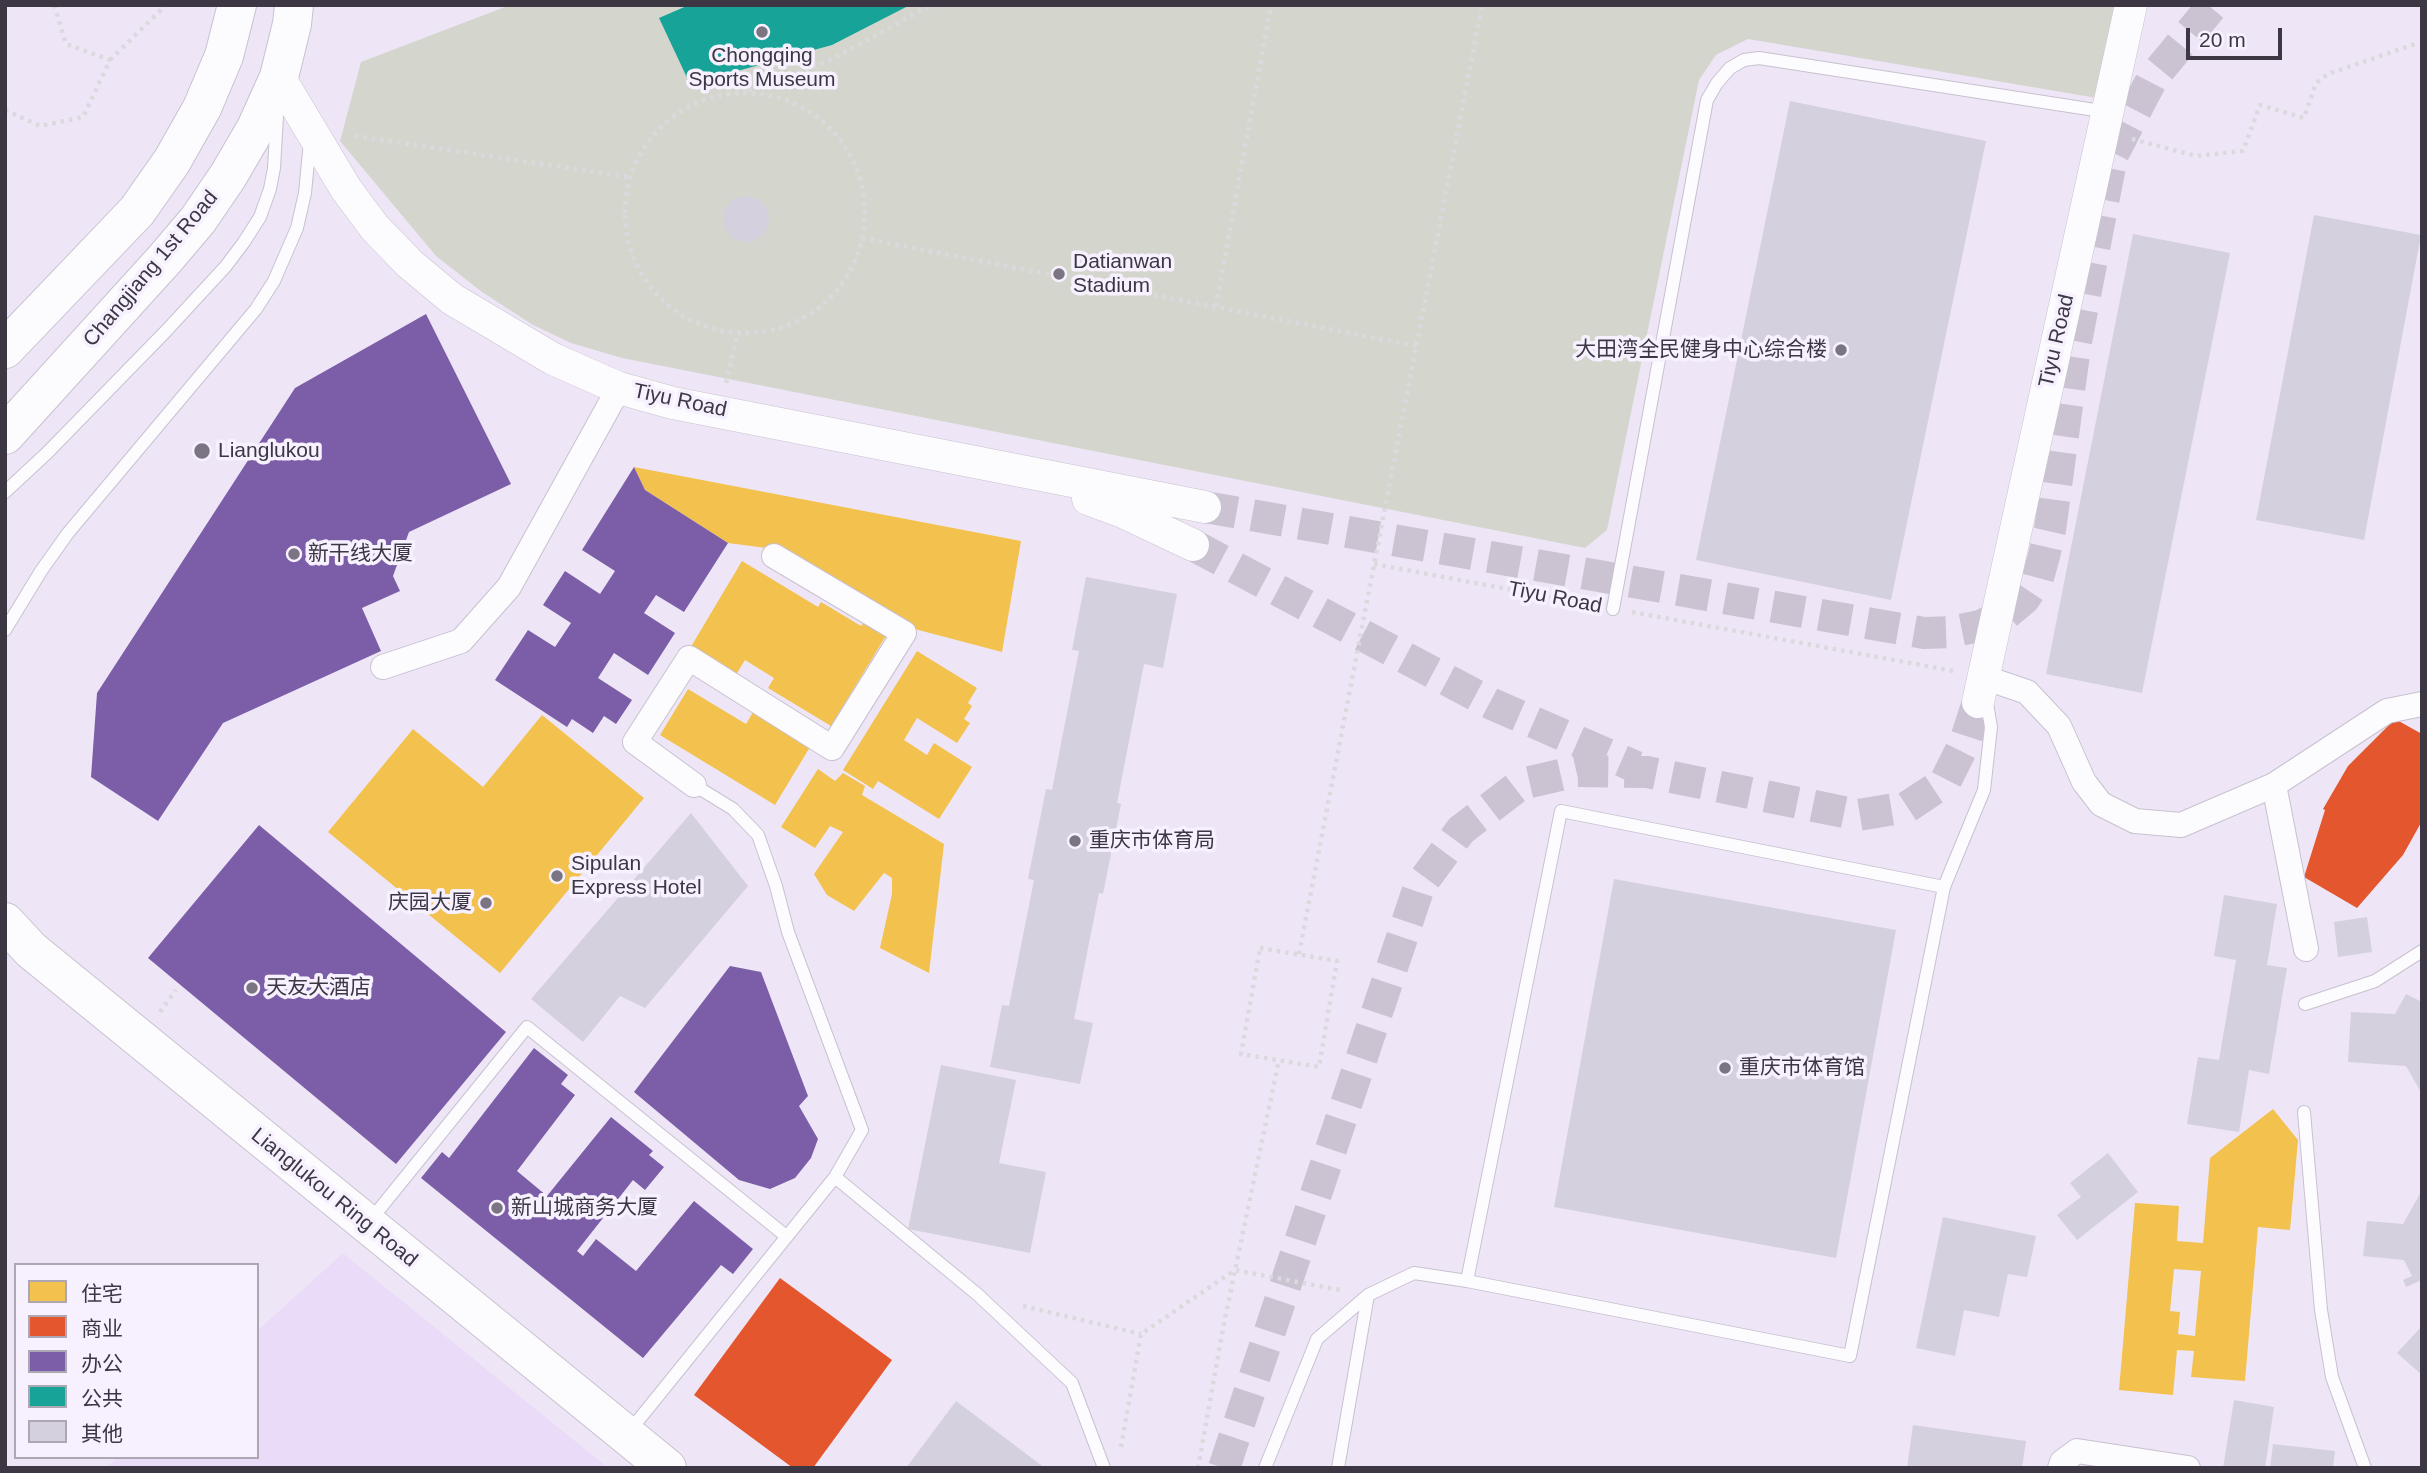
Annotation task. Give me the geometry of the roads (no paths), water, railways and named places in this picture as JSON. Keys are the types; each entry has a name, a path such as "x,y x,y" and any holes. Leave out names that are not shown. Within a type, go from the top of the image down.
{"main road":[{"path":"5,349 137,211 172,161 202,108 224,56 237,5"},
{"name":"Changjiang 1st Road","path":"5,435 198,220 228,176 256,128 279,77 294,5"},
{"name":"Lianglukou Ring Road","path":"5,922 41,958 667,1468"}],"street":[{"name":"Tiyu Road","path":"1980,689 2131,5"},
{"name":"Tiyu Road","path":"279,77 346,189 375,228 410,264 452,299 554,359 619,388 673,402 1205,507"},
{"path":"383,667 461,640 509,587 619,388"},
{"path":"993,465 1123,512 1193,545"},
{"path":"694,785 635,742 689,658 832,748 904,633 774,556"},
{"path":"1980,689 2028,692 2059,726 2084,782 2101,804 2135,821 2181,825 2274,785 2387,711 2422,704"},
{"path":"2274,785 2306,949"},
{"path":"2060,1468 2062,1462 2077,1451 2188,1468"}],"lane":[{"path":"1613,609 1707,100 1730,68 1744,60 1759,58 2106,122"},
{"path":"5,492 47,453 166,331 226,267 244,242 260,216 270,189 274,168 279,77"},
{"path":"5,630 68,533 256,309 274,281 297,228 305,194 311,131"},
{"path":"1265,1468 1317,1339 1368,1295 1414,1273 1850,1356 1944,887 1984,790 1991,727 1980,689"},
{"path":"626,1435 835,1177 862,1130 788,932 776,886 758,835 733,809 694,785"},
{"path":"1467,1281 1561,811 1944,887"},
{"path":"2305,1004 2375,981 2422,951"},
{"path":"367,1225 527,1027 786,1236"},
{"path":"2304,1112 2320,1310 2332,1377 2365,1468"},
{"path":"835,1177 977,1294 1072,1383 1104,1468"},
{"path":"1338,1468 1368,1295"}],"tunnel":[{"path":"1205,507 1924,633 1950,632 1980,626 2006,614 2024,599 2038,578 2044,556 2050,530 2075,347 2112,156 2152,79 2213,5"},
{"path":"1193,545 1492,704 1636,767"},
{"path":"1224,1468 1419,887 1461,830 1521,784 1578,771 1647,772 1858,815 1907,807 1945,782 1965,742 1978,702"}],"place":[{"name":"Chongqing Sports Museum","path":"762,32"},
{"name":"Datianwan Stadium","path":"1059,274"},
{"name":"大田湾全民健身中心综合楼","path":"1841,350"},
{"name":"Lianglukou","path":"202,451"},
{"name":"新干线大厦","path":"294,554"},
{"name":"重庆市体育局","path":"1075,841"},
{"name":"Sipulan Express Hotel","path":"557,876"},
{"name":"庆园大厦","path":"486,903"},
{"name":"天友大酒店","path":"252,988"},
{"name":"重庆市体育馆","path":"1725,1068"},
{"name":"新山城商务大厦","path":"497,1208"}]}
